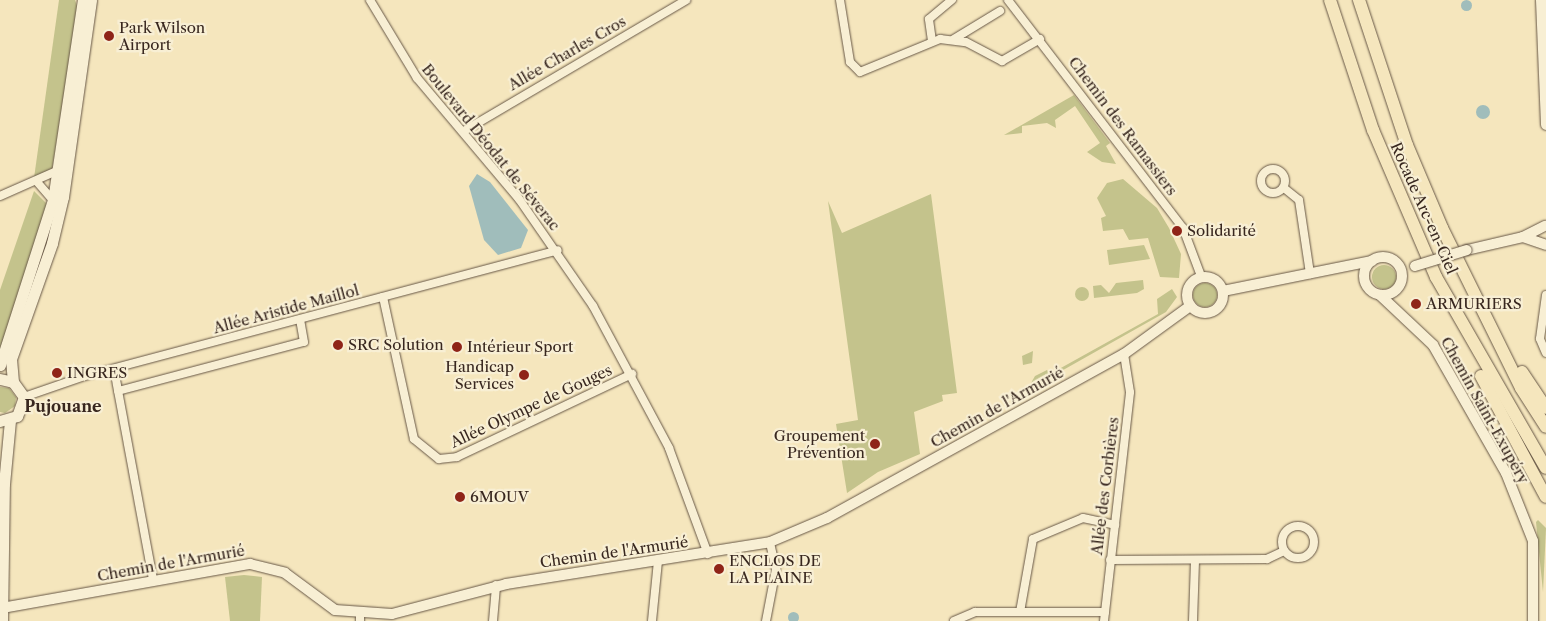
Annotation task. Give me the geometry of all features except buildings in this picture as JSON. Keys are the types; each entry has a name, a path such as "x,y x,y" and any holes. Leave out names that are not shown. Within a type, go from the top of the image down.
{"highway":[{"name":"Rocade Arc-en-Ciel","path":"1330,0 1373,130 1450,304 1546,468"},
{"name":"Rocade Arc-en-Ciel","path":"1359,0 1407,144 1490,328 1546,427"},
{"path":"1450,304 1451,318 1546,497"},
{"path":"1490,328 1501,336 1546,408"}],"main road":[{"path":"0,365 53,200 83,0"},
{"path":"2,621 5,420 21,411 24,397 13,382 11,359 52,243 63,197 91,0"},
{"path":"0,379 13,382"}],"street":[{"name":"Boulevard Déodat de Séverac","path":"370,0 413,72 464,131 556,250 632,374 669,448 708,554"},
{"name":"Allée Charles Cros","path":"464,131 686,0"},
{"path":"932,41 929,19 952,0"},
{"name":"Chemin des Ramassiers","path":"1008,0 1040,39 1183,228 1201,276"},
{"path":"1541,0 1546,125"},
{"path":"842,1 850,62 860,72 932,41 954,39 1000,12"},
{"path":"954,39 1002,61 1040,39"},
{"path":"0,196 38,183 59,170"},
{"path":"38,183 53,200"},
{"path":"1284,188 1299,200 1310,274"},
{"path":"1402,270 1466,250 1523,237 1546,225 1546,244 1523,237"},
{"name":"Allée Aristide Maillol","path":"24,397 114,369 556,250"},
{"path":"1223,291 1388,257 1402,270"},
{"path":"1364,278 1372,261"},
{"path":"1346,267 1364,278 1368,287 1380,295 1398,288"},
{"path":"1400,314 1398,288 1402,270"},
{"path":"1201,276 1215,279 1223,291 1222,303 1213,311 1201,312 1190,306 1188,288 1201,276"},
{"name":"Chemin Saint-Exupéry","path":"1380,295 1440,356 1514,491 1533,541 1533,621"},
{"path":"1546,295 1540,339 1546,353"},
{"name":"Allée Olympe de Gouges","path":"383,297 414,439 439,459 457,456 632,374"},
{"name":"Chemin de l'Armurié","path":"2,608 153,580 256,564 285,573 329,607 360,618 418,610 496,586 708,554 770,542 827,518 1124,354 1190,306"},
{"path":"118,391 304,342 300,319"},
{"name":"Allée des Corbières","path":"1104,621 1130,392 1124,354"},
{"path":"114,369 153,580"},
{"path":"1020,612 1033,539 1083,518 1115,525"},
{"path":"1300,526 1312,533 1315,541 1309,554 1296,558 1284,551 1282,542 1287,530 1300,526"},
{"path":"766,621 776,569 770,542"},
{"path":"1110,560 1267,559 1284,551"},
{"path":"1193,621 1195,560"},
{"path":"652,621 658,561"},
{"path":"493,621 496,586"},
{"path":"954,621 970,612 1104,612"}],"shaded area":[{"path":"59,0 75,0 78,9 52,170 34,178"},
{"path":"1074,95 1110,143 1106,146 1116,164 1102,162 1087,152 1100,143 1075,106 1055,120 1056,128 1047,123 1022,126 1022,133 1004,135"},
{"path":"1123,179 1157,208 1169,228 1181,254 1179,278 1160,277 1148,238 1129,240 1123,229 1103,231 1101,218 1106,216 1097,198 1107,183"},
{"path":"34,191 47,204 0,355 0,290"},
{"path":"931,194 957,393 942,395 943,401 914,412 920,454 878,472 847,493 836,424 858,420 828,201 842,233"},
{"path":"1144,245 1150,259 1109,265 1107,250"},
{"path":"1384,265 1393,268 1396,277 1393,286 1384,289 1375,286 1372,277 1375,268"},
{"path":"1143,280 1144,289 1137,293 1094,298 1093,286 1101,285 1109,293 1116,283"},
{"path":"1205,283 1214,286 1217,295 1214,304 1205,307 1196,304 1193,295 1196,286"},
{"path":"1079,287 1085,287 1089,294 1085,301 1079,301 1075,297 1075,291"},
{"path":"1172,289 1177,297 1166,312 1049,378 1046,374 1031,383 1035,376 1047,370 1050,374 1158,314 1157,299"},
{"path":"1033,351 1032,363 1023,365 1022,356"},
{"path":"0,387 9,388 16,397 15,406 5,413 0,412"},
{"path":"1538,520 1546,528 1543,592 1536,522"},
{"path":"244,575 262,577 260,621 230,621 225,577"}],"water":[{"path":"1466,-1 1472,5 1466,11 1460,5"},
{"path":"1483,105 1488,107 1490,112 1488,117 1483,119 1478,117 1476,112 1478,107"},
{"path":"477,174 490,182 528,230 521,248 498,255 484,240 469,186"},
{"path":"793,611 799,617 793,623 787,617"}],"place":[{"name":"Park Wilson Airport","path":"109,36"},
{"name":"Solidarité","path":"1177,231"},
{"name":"ARMURIERS","path":"1416,304"},
{"name":"SRC Solution","path":"338,345"},
{"name":"Intérieur Sport","path":"457,347"},
{"name":"INGRES","path":"57,373"},
{"name":"Handicap Services","path":"524,375"},
{"name":"Groupement Prévention","path":"875,444"},
{"name":"6MOUV","path":"460,497"},
{"name":"ENCLOS DE LA PLAINE","path":"719,569"}],"district":[{"name":"Pujouane","path":"63,406"}]}
